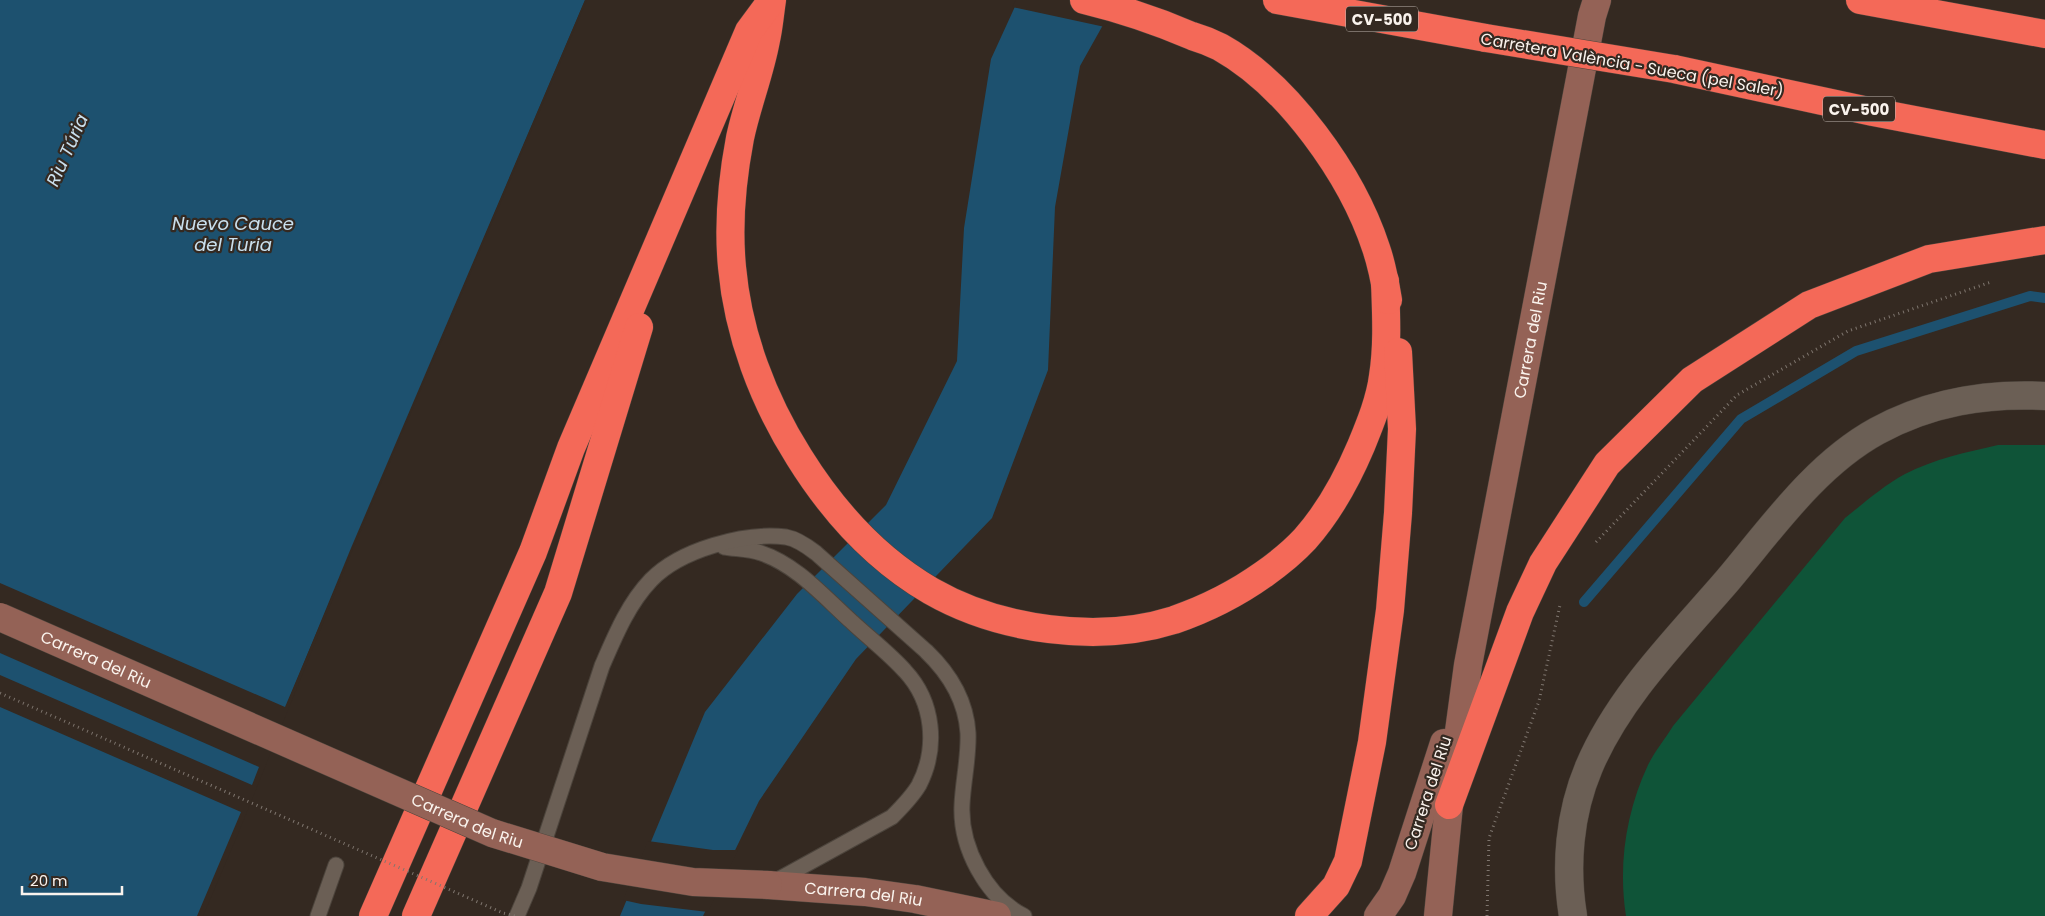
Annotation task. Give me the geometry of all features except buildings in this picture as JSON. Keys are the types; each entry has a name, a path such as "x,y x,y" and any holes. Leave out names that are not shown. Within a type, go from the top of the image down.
{"highway":[{"path":"772,0 766,42 740,137 733,187 732,267 746,336 760,381 774,416 812,478 833,505 856,531 909,577 959,605 994,618 1064,631 1140,628 1172,620 1211,605 1244,588 1274,567 1304,540 1329,508 1352,466 1372,419 1383,378 1387,335 1385,281"},
{"path":"373,916 533,552 572,448 749,31 772,0"},
{"path":"1084,0 1140,15 1220,47 1248,66 1270,85 1297,112 1333,162 1349,190 1376,247 1385,281 1399,355 1402,428 1398,513 1390,610 1372,742 1348,861 1336,886 1310,916"},
{"name":"Carretera València - Sueca (pel Saler)","path":"1277,0 1486,38 1674,69 1873,112 2045,145"},
{"path":"1860,0 2045,34"},
{"path":"416,916 558,593 683,184"},
{"path":"1448,805 1520,612 1543,563 1607,464 1692,380 1809,305 1929,259 2045,240"}],"street":[{"name":"Carrera del Riu","path":"1438,916 1448,805 1468,665 1594,5"},
{"path":"1573,916 1568,890 1569,855 1576,813 1588,768 1610,725 1637,686 1808,486 1842,454 1875,432 1904,418 1938,406 1982,396 2045,396"},
{"name":"Carrera del Riu","path":"0,618 492,833 602,867 692,882 865,892 915,899 971,913 997,916"},
{"name":"Carrera del Riu","path":"1378,916 1392,896 1405,865 1468,665"}],"lane":[{"path":"516,916 529,888 602,666 615,634 633,603 651,580 673,562 716,546 758,537 787,537 802,543 824,560 926,651 941,666 952,681 966,717 968,733 968,756 962,806 963,828 970,850 989,884 1003,903 1024,916"},
{"path":"716,546 760,552 776,559 803,578 906,672 925,704 931,723 930,746 926,768 918,786 906,803 892,817 768,885"},
{"path":"318,916 336,865"}],"path":[{"path":"1590,548 1737,395 1848,330 1997,280"},
{"path":"1487,916 1489,838 1538,701 1562,595"},
{"path":"0,693 503,913 516,916"}],"green space":[{"path":"1998,445 2045,445 2045,916 1626,916 1623,878 1629,820 1640,783 1648,765 1673,726 1845,518 1881,489 1905,474 1939,460"}],"water":[{"name":"Nuevo Cauce del Turia","path":"0,0 585,0 351,548 200,916 0,916"},
{"path":"1018,0 1117,0 1080,66 1055,207 1048,370 992,518 856,659 759,801 703,916 620,916 705,712 797,594 886,505 957,361 964,228 991,59"}],"pier":[{"path":"585,0 587,0 353,549 238,834 203,916 197,916 241,812 0,707 0,675 252,785 259,767 0,653 0,583 285,707"},
{"path":"1016,0 1119,0 1105,27 1012,7"},
{"path":"648,841 713,850 738,850 708,912 623,900"}],"waterway":[{"path":"1584,602 1741,419 1856,351 2030,296 2045,298"}],"water label":[{"name":"Riu Túria","path":"67,150"}]}
